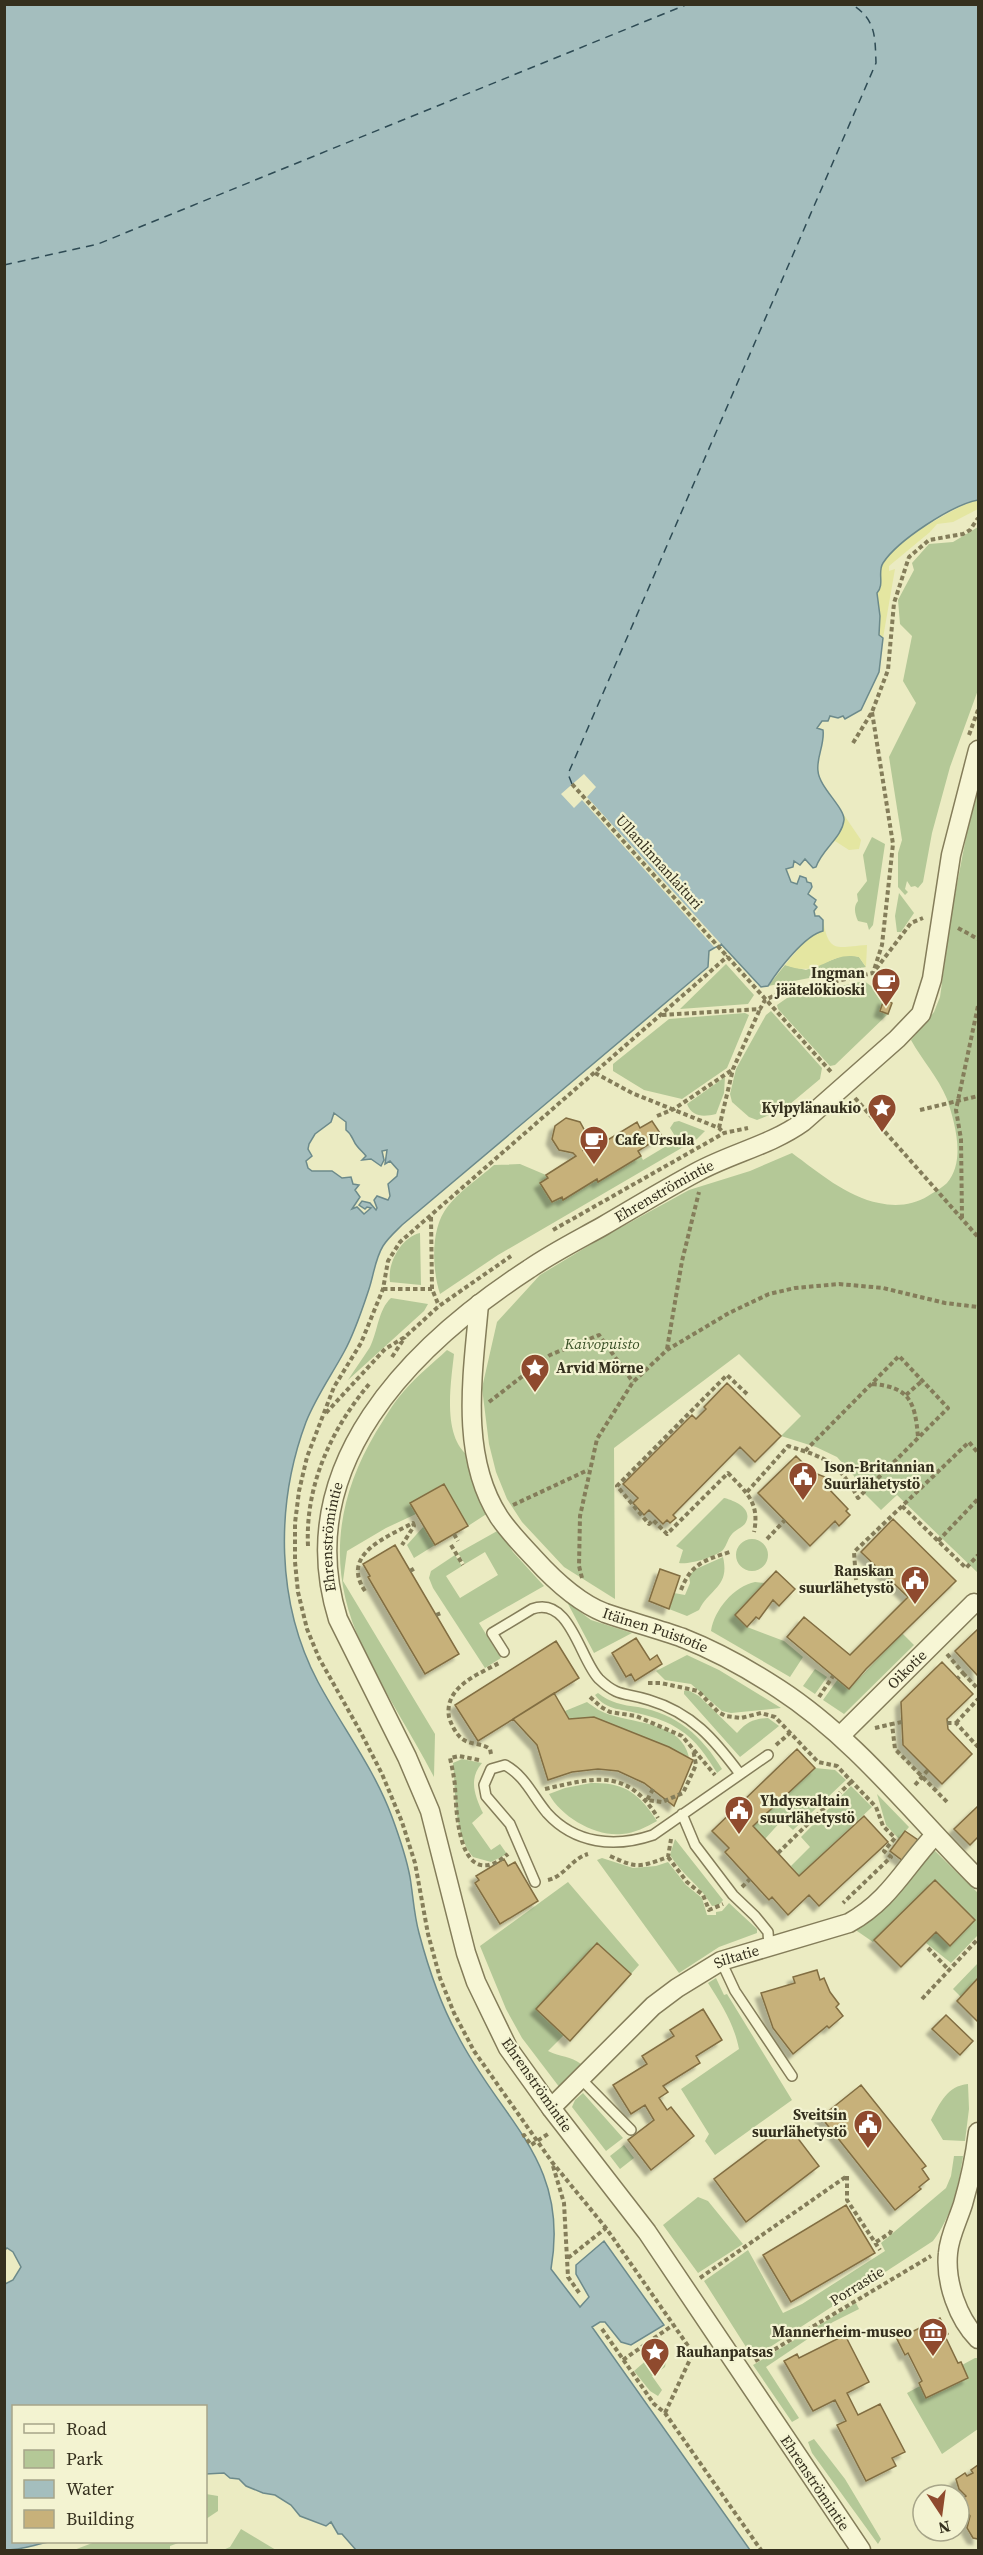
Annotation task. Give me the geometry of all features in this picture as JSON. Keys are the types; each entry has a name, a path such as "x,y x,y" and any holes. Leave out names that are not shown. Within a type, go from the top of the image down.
{"street":[{"name":"Ehrenströmintie","path":"861,2550 647,2232 551,2108 508,2048 476,1982 466,1953 430,1811 408,1757 345,1635 333,1602 328,1568 328,1530 333,1499 350,1452 363,1428 380,1401 441,1335 479,1304 531,1268 696,1172 727,1156 786,1134 839,1080 913,1024 926,1002 932,979 951,855 973,744"},
{"name":"Itäinen Puistotie","path":"479,1304 472,1407 473,1436 480,1472 488,1495 498,1516 513,1537 555,1579 604,1613 685,1639 779,1689 841,1735 978,1880"},
{"name":"Oikotie","path":"841,1735 974,1603"},
{"name":"Siltatie","path":"551,2108 653,2006 721,1961 849,1923 868,1912 885,1897 934,1835"},
{"path":"978,2132 973,2167 948,2251 948,2270 956,2302 964,2320 978,2339"}],"lane":[{"path":"505,1655 492,1633 532,1609 539,1606 550,1608 565,1619 597,1677 615,1693 649,1700 686,1715 714,1738 740,1774"},
{"path":"539,1882 510,1824 486,1796 484,1785 491,1769 505,1765 519,1772 547,1812 561,1826 593,1841 609,1843 653,1835 768,1755"},
{"path":"682,1814 695,1845 733,1895 768,1932 769,1946"},
{"path":"721,1961 735,1992 792,2076"},
{"path":"581,2079 631,2130"}],"path":[{"path":"853,743 872,712 888,670 894,603 909,557 929,540 970,530 978,518"},
{"path":"973,744 978,710"},
{"path":"872,712 893,844 882,945 873,974"},
{"name":"Ullanlinnanlaituri","path":"572,784 978,1237"},
{"path":"718,1128 733,1069 765,1000 778,994 873,974 911,923 926,917 925,926"},
{"path":"950,923 978,939"},
{"path":"665,2413 693,2353 606,2228 537,2141 474,2051 454,2013 440,1978 428,1934 415,1863 402,1822 382,1774 319,1658 307,1629 297,1582 295,1523 307,1457 334,1387 361,1343 383,1289 388,1261 400,1242 728,956"},
{"path":"962,1218 962,1139 956,1110 978,1006"},
{"path":"661,1015 760,1009"},
{"path":"825,1081 839,1080 841,1067"},
{"path":"657,1116 674,1108 733,1069"},
{"path":"596,1073 632,1093 674,1108 724,1133"},
{"path":"920,1110 978,1096"},
{"path":"549,1232 724,1133 758,1125"},
{"path":"667,1350 682,1261 701,1186 687,1153"},
{"path":"431,1216 432,1289 439,1306"},
{"path":"384,1366 405,1338 439,1306 520,1250"},
{"path":"587,1603 579,1566 580,1516 597,1438 633,1382 667,1350 769,1294 795,1288 839,1284 883,1288 945,1303 978,1307"},
{"path":"383,1289 432,1289"},
{"path":"483,1405 493,1400 550,1355 599,1335 633,1382"},
{"path":"323,1415 385,1349 405,1338"},
{"path":"747,1492 788,1446 835,1464 858,1498 948,1408 899,1356 805,1451"},
{"path":"308,1552 309,1503 318,1473 332,1441 354,1402 377,1375"},
{"path":"747,1394 727,1375 617,1486 649,1524 653,1520 667,1534 728,1473 747,1492 754,1506 757,1517 754,1532"},
{"path":"906,1395 922,1381"},
{"path":"872,1384 886,1385 906,1395 915,1410 918,1438"},
{"path":"856,1580 854,1552 969,1442 978,1453"},
{"path":"507,1507 589,1470"},
{"path":"938,1541 978,1499"},
{"path":"902,1506 966,1568 978,1555"},
{"path":"767,1539 785,1520"},
{"path":"365,1591 357,1575 361,1558 366,1550 413,1522 414,1526 402,1545"},
{"path":"454,1534 458,1541"},
{"path":"451,1545 463,1565"},
{"path":"681,1590 687,1573 692,1568 730,1552"},
{"path":"410,1571 415,1568"},
{"path":"436,1615 441,1613"},
{"path":"953,1648 947,1655 978,1689"},
{"path":"505,1655 459,1687 451,1696 448,1706 450,1721 461,1738 468,1743 486,1745 490,1749 490,1756 485,1760 459,1756 450,1758 455,1787 454,1805 462,1842 469,1856 474,1861 490,1865 520,1847"},
{"path":"958,1678 963,1673"},
{"path":"816,1700 834,1676"},
{"path":"641,1683 661,1683 698,1691 718,1712 726,1716 741,1718 761,1713 775,1717 818,1762 837,1766 876,1807 883,1826 895,1838 884,1851 891,1857 836,1909"},
{"path":"590,1697 610,1712 636,1716 682,1736 723,1786"},
{"path":"968,1699 974,1704"},
{"path":"948,1723 956,1723 978,1699"},
{"path":"902,1722 892,1724 895,1749 949,1804"},
{"path":"956,1723 978,1748"},
{"path":"647,1800 662,1802 683,1792 696,1765 693,1748"},
{"path":"911,1789 928,1770"},
{"path":"532,1792 588,1779 611,1779 629,1786 647,1800 659,1821"},
{"path":"778,1853 852,1781"},
{"path":"647,1800 653,1789"},
{"path":"671,1838 668,1857 687,1882 703,1895 710,1910 721,1907"},
{"path":"539,1882 561,1875 578,1858 596,1853"},
{"path":"602,1854 626,1864 642,1866 668,1857"},
{"path":"922,1999 978,1939"},
{"path":"928,1948 949,1970"},
{"path":"522,2136 524,2135 531,2145 552,2132"},
{"path":"552,2162 564,2203 568,2277 579,2294"},
{"path":"697,2280 848,2176 847,2200 880,2250"},
{"path":"567,2258 606,2228"},
{"path":"876,2242 890,2233 892,2229"},
{"name":"Porrastie","path":"749,2365 927,2256 948,2251"},
{"path":"623,2360 673,2325"},
{"path":"602,2329 654,2404 665,2413 761,2550"},
{"path":"682,2337 688,2334"}],"green space":[{"path":"978,527 978,690 950,767 932,833 923,882 918,888 911,887 907,881 905,889 908,892 905,895 898,887 898,853 902,840 889,757 916,703 903,681 912,636 900,624 898,600 914,570 912,563 929,544 953,542"},
{"name":"Kaivopuisto","path":"978,788 978,1573 897,1495 881,1510 862,1491 854,1476 837,1457 816,1447 781,1436 801,1416 739,1354 614,1448 615,1599 564,1567 522,1522 507,1499 496,1472 489,1444 482,1388 497,1322 540,1275 598,1240 689,1190 750,1171 792,1153 844,1190 879,1203 898,1205 910,1203 928,1196 947,1183 956,1164 956,1130 943,1091 911,1040 934,1012 940,997 952,910"},
{"path":"872,837 885,844 873,925 869,930 867,923 858,921 855,908 858,901 857,894 867,881 863,855"},
{"path":"899,893 914,913 901,932 897,932 895,916"},
{"path":"847,954 859,957 866,967 768,986 785,965 806,970"},
{"path":"726,964 754,995 748,1004 680,1009"},
{"path":"864,981 887,997 880,1010 888,1014 835,1065 830,1066 778,1009 777,1005 787,998"},
{"path":"771,1011 822,1068 820,1079 784,1109 757,1120 749,1117 732,1102 730,1094 736,1069 766,1015"},
{"path":"745,1013 749,1015 727,1068 682,1099 644,1090 613,1071 613,1064 669,1019"},
{"path":"725,1077 724,1093 716,1114 702,1116 695,1114 687,1104"},
{"path":"679,1121 705,1131 697,1139 498,1255 440,1294 435,1273 434,1249 442,1215 458,1195 494,1165 520,1164 546,1175 548,1178 540,1183 552,1202 562,1197 563,1199 597,1179 599,1182 641,1156 643,1160 673,1142 675,1136 670,1128 674,1122"},
{"path":"420,1233 421,1285 390,1282 391,1267 397,1252 407,1240"},
{"path":"391,1298 428,1304 424,1311 348,1380 370,1347 383,1308"},
{"path":"447,1350 454,1354 450,1410 455,1438 471,1458 488,1513 468,1526 443,1484 410,1503 416,1514 386,1528 347,1551 343,1581 435,1734 434,1777 362,1645 351,1617 344,1590 340,1563 344,1510 362,1458 376,1432 404,1391"},
{"path":"724,1498 737,1503 744,1509 747,1513 745,1524 729,1537 723,1550 719,1553 695,1562 679,1563 683,1550 676,1546"},
{"path":"424,1526 435,1545 414,1558 407,1545"},
{"path":"499,1530 513,1552 544,1586 479,1623 501,1658 485,1668 433,1588 429,1578 431,1571 455,1555 462,1566 446,1576 460,1598 498,1575 485,1552 465,1564 458,1553"},
{"path":"752,1539 763,1544 768,1555 763,1566 752,1571 741,1566 736,1555 741,1544"},
{"path":"723,1557 724,1575 699,1610 687,1616 669,1609 674,1593 685,1595 690,1583 689,1575 696,1569"},
{"path":"755,1582 765,1583 735,1615 747,1627 784,1641 803,1657 790,1677 711,1631 716,1615 726,1600 740,1588"},
{"path":"567,1602 591,1620 632,1633 594,1653"},
{"path":"902,1633 914,1645 844,1714 823,1700 838,1679 850,1688"},
{"path":"687,1655 719,1670 781,1708 731,1713 722,1711 691,1684 665,1680 656,1671"},
{"path":"815,1669 827,1677 815,1694 803,1686"},
{"path":"688,1690 699,1696 737,1733 747,1724 758,1719 768,1718 779,1726 740,1757 684,1694 684,1691"},
{"path":"598,1693 617,1703 652,1710 676,1721 706,1746 722,1769 717,1773 696,1744 676,1727 635,1712 610,1707 599,1700 595,1695"},
{"path":"587,1702 608,1714 668,1731 677,1737 689,1757 594,1717 569,1719 565,1711"},
{"path":"462,1759 482,1763 475,1775 474,1788 483,1813 472,1823 491,1850 500,1844 507,1854 491,1862 473,1857 462,1836 457,1812 453,1763"},
{"path":"815,1768 835,1770 846,1780 793,1830 782,1820 765,1839 753,1826"},
{"path":"591,1783 613,1785 630,1791 644,1803 657,1821 627,1833 601,1832 571,1818 549,1794"},
{"path":"851,1786 872,1807 799,1876 791,1866 810,1847 801,1837"},
{"path":"877,1794 909,1827 899,1839 886,1825"},
{"path":"675,1839 723,1900 719,1905 712,1906 670,1855"},
{"path":"933,1849 978,1893 978,1935 951,1963 926,1943 936,1932 950,1946 975,1920 935,1880 873,1942 856,1928"},
{"path":"602,1858 633,1868 656,1866 668,1862 686,1885 702,1898 707,1915 716,1915 716,1912 722,1911 729,1903 757,1929 757,1933 719,1947 679,1973 597,1860"},
{"path":"568,1882 639,1965 631,1974 597,1943 536,2009 564,2035 548,2051 581,2064 560,2088 522,2038 506,2009 480,1946"},
{"path":"978,1963 978,1978 961,1997 953,1989"},
{"path":"716,1978 724,1995 727,1994 792,2100 715,2155 705,2141 709,2134 681,2089 739,2049 731,2023 708,1983"},
{"path":"968,2084 969,2109 965,2141 943,2140 931,2120 949,2092"},
{"path":"583,2093 623,2138 606,2151 572,2107 575,2100"},
{"path":"624,2145 634,2158 620,2169 610,2156"},
{"path":"954,2156 963,2156 959,2178 945,2222 933,2241 753,2358 704,2281 748,2250 783,2313 802,2304 885,2251 881,2243 946,2188 951,2176"},
{"path":"698,2197 708,2201 743,2244 698,2273 663,2225"},
{"path":"856,2303 859,2309 833,2322 766,2367 799,2418 792,2422 753,2365"},
{"path":"658,2357 666,2361 665,2367 652,2376 662,2390 658,2396 650,2391 634,2371 649,2358"},
{"path":"978,2358 978,2429 942,2454 907,2393 920,2386 927,2398 968,2378 962,2365"},
{"path":"814,2439 845,2479 881,2539 878,2544 812,2453 808,2442"},
{"path":"207,2494 218,2496 218,2511 207,2518"},
{"path":"241,2529 276,2550 223,2550 230,2547"},
{"path":"92,2543 178,2543 170,2546 170,2550 74,2550"}],"sand":[{"path":"978,500 978,509 953,522 937,524 889,566 889,571 895,569 883,638 879,635 880,616 877,593 881,584 881,567 886,559 908,538 955,509"},
{"path":"844,815 861,840 859,849 849,850 835,841 824,851 816,867 813,868 808,859 802,858 844,823"},
{"path":"800,876 806,878 812,887 808,894 816,900 815,916 823,920 828,939 831,943 841,947 867,945 866,967 859,957 848,956 807,969 785,965 799,948 791,882 797,884"}],"water":[{"path":"5,5 978,5 978,500 954,509 926,525 901,544 883,563 877,593 880,616 879,635 883,638 879,672 861,710 845,719 843,716 838,718 830,716 828,721 822,721 817,728 823,730 818,766 819,777 844,820 840,832 816,867 813,868 805,859 800,865 794,861 793,867 786,869 791,882 797,884 800,876 811,883 812,887 808,894 816,900 815,916 823,920 823,931 800,946 768,986 761,987 721,944 709,951 708,967 390,1237 378,1256 352,1337 306,1422 296,1454 285,1520 288,1587 294,1620 304,1652 327,1699 385,1799 408,1869 423,1946 445,2010 474,2065 528,2143 541,2170 551,2199 554,2231 551,2269 580,2307 589,2297 576,2274 576,2265 604,2241 664,2325 631,2345 621,2342 605,2322 592,2327 750,2550 356,2550 342,2534 338,2534 331,2522 326,2526 300,2516 291,2505 275,2495 246,2486 239,2479 230,2478 224,2473 207,2474 207,2405 12,2405 12,2543 44,2543 5,2550 5,2284 13,2280 21,2267 13,2252 7,2248 5,2250","holes":["334,1113 346,1122 346,1130 366,1156 362,1160 371,1159 381,1166 384,1160 382,1151 387,1150 385,1164 390,1161 398,1170 397,1176 388,1184 390,1196 388,1200 377,1196 374,1200 376,1210 370,1203 362,1201 359,1205 365,1209 371,1208 364,1214 357,1207 352,1209 360,1197 355,1190 359,1185 353,1184 351,1177 342,1178 332,1171 312,1171 308,1168 306,1161 312,1156 308,1149 309,1144 315,1134 331,1122"]}],"pier":[{"path":"584,774 596,787 587,797 721,944 714,947 582,800 574,808 561,794"}],"building":[{"name":"Ingman jäätelökioski","path":"884,999 892,1003 888,1014 880,1011"},
{"name":"Cafe Ursula","path":"566,1118 580,1122 586,1133 583,1150 591,1145 593,1149 637,1122 640,1128 652,1121 662,1136 638,1151 641,1156 598,1182 597,1179 563,1200 562,1197 552,1202 540,1183 548,1178 546,1175 576,1156 573,1153 559,1150 552,1139 555,1126"},
{"path":"727,1383 781,1436 755,1462 740,1447 673,1515 676,1518 670,1523 667,1520 663,1524 649,1510 644,1515 633,1503 638,1498 623,1484 692,1415 696,1419"},
{"name":"Ison-Britannian Suurlähetystö","path":"796,1456 812,1472 825,1477 829,1489 848,1509 846,1511 850,1515 839,1526 835,1521 810,1546 758,1493"},
{"path":"444,1484 468,1526 435,1545 410,1503"},
{"name":"Ranskan suurlähetystö","path":"893,1519 956,1581 866,1669 849,1689 787,1637 804,1617 850,1655 908,1597 861,1552"},
{"path":"395,1545 459,1654 425,1674 368,1577 370,1576 363,1564"},
{"path":"660,1569 680,1576 669,1609 649,1601"},
{"path":"776,1571 795,1589 779,1606 773,1600 759,1619 756,1617 747,1627 735,1615"},
{"path":"978,1629 978,1676 955,1651"},
{"path":"636,1638 650,1660 657,1655 662,1664 635,1681 631,1674 626,1677 612,1653"},
{"path":"556,1641 579,1678 478,1741 455,1705"},
{"path":"942,1662 973,1694 947,1719 948,1729 972,1754 942,1784 903,1745 901,1702"},
{"path":"554,1693 569,1719 594,1717 669,1747 693,1760 674,1806 644,1783 618,1771 598,1769 572,1772 548,1780 537,1745 513,1719"},
{"name":"Yhdysvaltain suurlähetystö","path":"797,1749 815,1768 753,1826 799,1876 864,1816 888,1842 819,1906 809,1895 788,1915 772,1897 769,1900 725,1852 729,1848 712,1831"},
{"path":"978,1806 978,1837 970,1845 954,1829"},
{"path":"905,1831 918,1840 903,1861 890,1851"},
{"path":"504,1859 508,1866 515,1862 538,1901 500,1924 475,1883 479,1880 476,1876"},
{"path":"935,1880 975,1920 950,1946 936,1932 901,1967 874,1940"},
{"path":"597,1943 631,1974 570,2041 536,2009"},
{"path":"817,1970 820,1980 824,1978 839,2004 836,2007 843,2016 793,2054 773,2028 761,1993 795,1983 793,1977"},
{"path":"978,1978 978,2022 957,2001"},
{"path":"703,2009 722,2040 696,2056 700,2063 663,2086 668,2092 659,2098 667,2110 671,2107 694,2136 651,2170 628,2140 654,2120 645,2105 631,2114 613,2085 647,2064 642,2056 674,2036 670,2030"},
{"path":"946,2015 973,2041 960,2055 932,2029"},
{"path":"861,2085 926,2166 922,2169 929,2179 919,2187 921,2189 895,2210 821,2117"},
{"path":"787,2124 819,2166 746,2222 714,2179"},
{"path":"846,2205 875,2253 791,2302 763,2255"},
{"name":"Mannerheim-museo","path":"940,2318 948,2334 945,2336 968,2378 926,2398 919,2383 922,2381 908,2353 905,2355 897,2339"},
{"path":"845,2335 869,2382 847,2393 858,2415 880,2404 905,2452 892,2458 896,2466 866,2481 837,2425 846,2421 835,2400 813,2411 784,2361 797,2354 799,2358"},
{"path":"978,2465 978,2539 971,2535 971,2483 957,2483 956,2479 965,2473 967,2476 973,2473 971,2470"}],"ferry route":[{"path":"4,265 98,244 688,4"},
{"path":"572,784 568,774 876,63 874,36 870,22 851,4"}],"place":[{"name":"Ingman jäätelökioski","path":"886,1008"},
{"name":"Kylpylänaukio","path":"882,1134"},
{"name":"Cafe Ursula","path":"594,1166"},
{"name":"Arvid Mörne","path":"535,1394"},
{"name":"Ison-Britannian Suurlähetystö","path":"803,1502"},
{"name":"Ranskan suurlähetystö","path":"915,1606"},
{"name":"Yhdysvaltain suurlähetystö","path":"739,1836"},
{"name":"Sveitsin suurlähetystö","path":"868,2150"},
{"name":"Mannerheim-museo","path":"933,2358"},
{"name":"Rauhanpatsas","path":"655,2378"}]}
